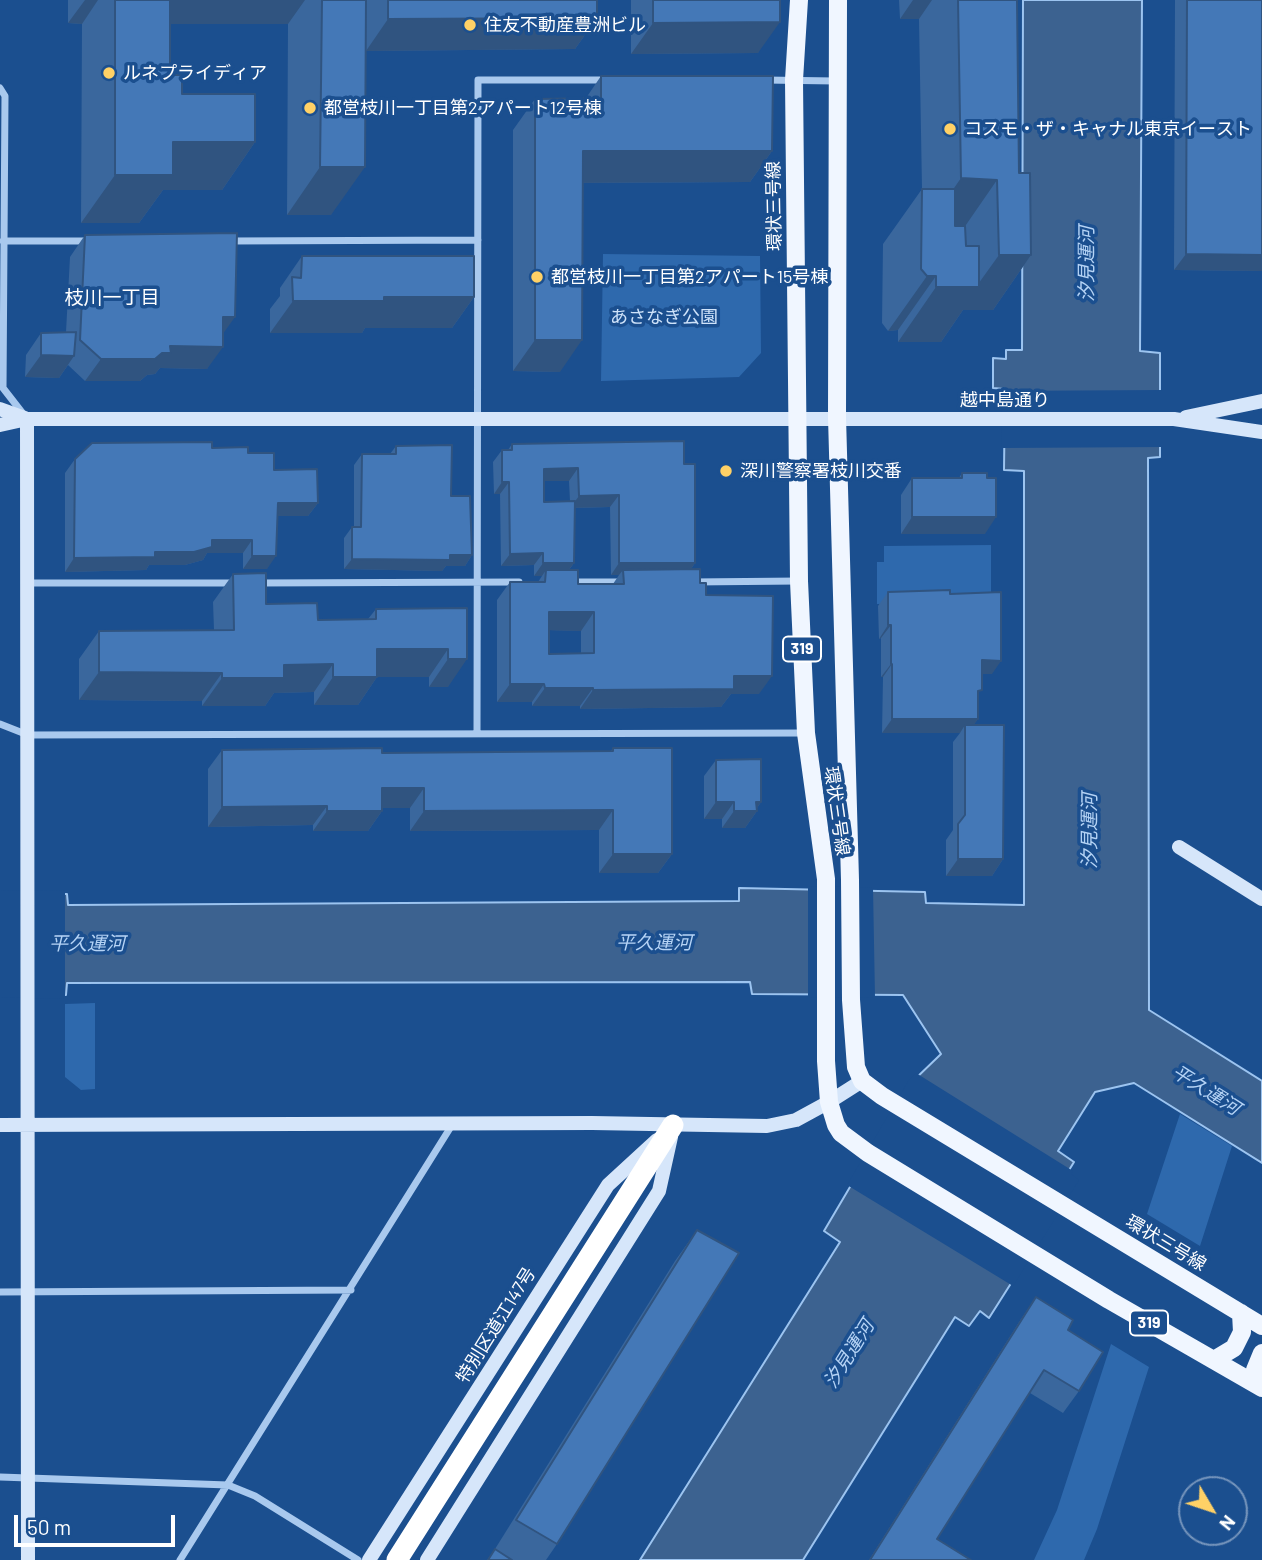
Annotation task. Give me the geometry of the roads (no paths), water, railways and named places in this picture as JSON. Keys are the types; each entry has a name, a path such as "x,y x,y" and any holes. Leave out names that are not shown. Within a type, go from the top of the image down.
{"highway":[{"path":"397,1560 673,1125"}],"main road":[{"name":"環状三号線","path":"799,0 794,80 799,581 806,733 825,879 826,1062 835,1125 841,1133 868,1153 1109,1300 1260,1387"},
{"name":"環状三号線","path":"838,0 837,418 851,1000 856,1067 862,1081 869,1088 1262,1326"},
{"path":"1214,1360 1234,1348 1242,1332 1241,1313"},
{"path":"1260,1387 1255,1370 1262,1353"}],"street":[{"path":"477,734 478,80 620,80"},
{"path":"753,80 838,81"},
{"path":"0,88 5,96 3,388 27,419 28,1560"},
{"path":"228,240 478,240"},
{"path":"3,241 104,241"},
{"name":"越中島通り","path":"1174,419 1262,401"},
{"path":"0,409 27,419"},
{"path":"0,425 27,419"},
{"name":"越中島通り","path":"27,419 1174,419 1262,432"},
{"path":"685,582 799,581"},
{"path":"255,583 533,582"},
{"path":"561,582 630,582"},
{"path":"27,583 241,583"},
{"path":"0,724 29,735 806,733"},
{"path":"1179,847 1262,899"},
{"path":"0,1125 767,1126 796,1120 862,1081"},
{"path":"180,1560 453,1124"},
{"path":"427,1560 660,1191 673,1125"},
{"name":"特別区道江147号","path":"369,1560 608,1185 673,1125"},
{"path":"0,1292 351,1290"},
{"path":"0,1477 228,1485 255,1496 358,1560"}],"water":[{"path":"1023,0 1142,0 1140,351 1160,353 1160,457 1148,458 1149,1010 1262,1081 1262,1163 1134,1083 1095,1092 1058,1151 1074,1162 1066,1175 1076,1181 989,1318 980,1311 969,1326 955,1317 803,1560 640,1560 840,1242 824,1231 912,1082 941,1054 903,995 752,994 750,982 67,983 66,995 0,994 0,894 67,894 68,905 739,901 739,888 925,892 926,903 1024,905 1024,471 1004,470 1005,389 993,388 993,358 1006,359 1006,350 1022,350"}],"place":[{"name":"住友不動産豊洲ビル","path":"470,25"},
{"name":"ルネプライディア","path":"109,73"},
{"name":"都営枝川一丁目第2アパート12号棟","path":"310,108"},
{"name":"コスモ・ザ・キャナル東京イースト","path":"950,129"},
{"name":"都営枝川一丁目第2アパート15号棟","path":"537,277"},
{"name":"深川警察署枝川交番","path":"726,471"}],"district":[{"name":"枝川一丁目","path":"112,298"}],"water label":[{"name":"汐見運河","path":"1087,264"},
{"name":"汐見運河","path":"1090,831"},
{"name":"平久運河","path":"654,943"},
{"name":"平久運河","path":"87,944"},
{"name":"平久運河","path":"1206,1090"},
{"name":"汐見運河","path":"849,1354"}],"park label":[{"name":"あさなぎ公園","path":"664,317"}]}
